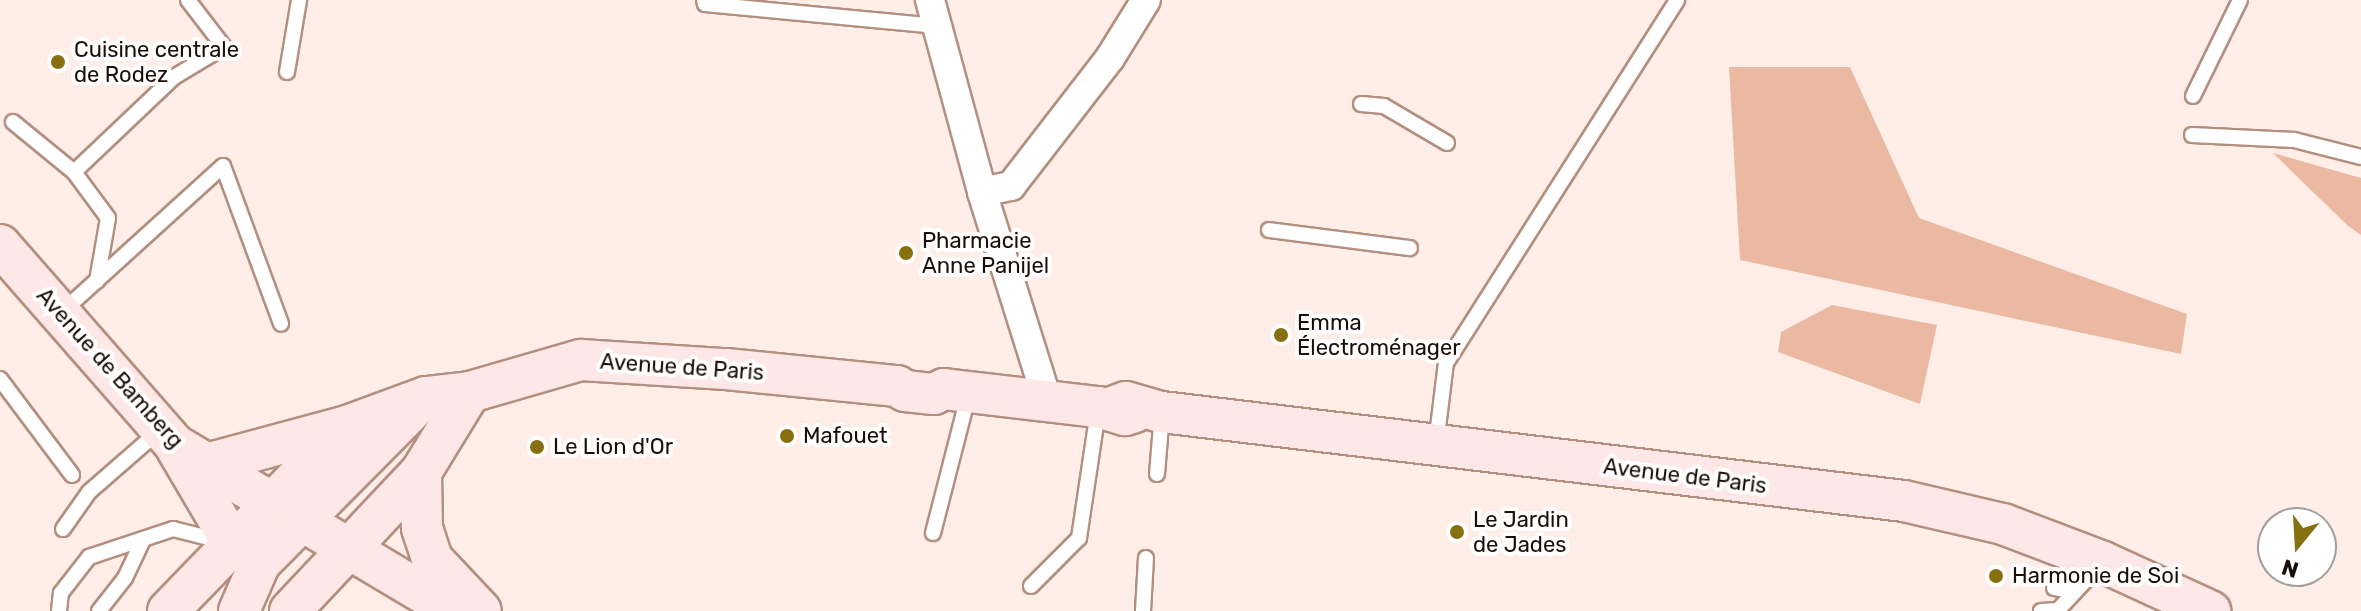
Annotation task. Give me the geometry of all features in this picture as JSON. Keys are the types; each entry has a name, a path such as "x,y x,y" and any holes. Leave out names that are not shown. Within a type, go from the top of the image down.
{"main road":[{"name":"Avenue de Bamberg","path":"0,245 181,446 454,611"},
{"name":"Avenue de Paris","path":"287,512 347,426 426,397 470,392 581,360 726,369 897,386 904,377 932,378 957,391 1904,501 2003,524 2103,562 2210,611"},
{"path":"347,426 181,446 246,553 306,606 348,549 421,472 470,392"},
{"path":"168,611 246,553 287,512 426,397"},
{"path":"421,472 422,528 432,559 481,611"},
{"path":"239,611 246,553"}],"street":[{"path":"982,192 1011,186 1110,58 1146,0"},
{"path":"934,13 982,192 1048,402"}],"lane":[{"path":"74,172 174,77 224,47 188,0"},
{"path":"287,72 299,0"},
{"path":"704,0 705,4 934,13"},
{"path":"1436,446 1446,363 1677,0"},
{"path":"2193,96 2240,0"},
{"path":"1361,104 1384,106 1447,143"},
{"path":"13,122 74,172 108,218 97,281"},
{"path":"2192,135 2294,140 2361,157"},
{"path":"60,314 223,166 281,324"},
{"path":"1269,230 1410,248"},
{"path":"0,379 72,475"},
{"path":"933,533 957,391"},
{"path":"1128,409 1157,474"},
{"path":"1031,586 1079,538 1128,409"},
{"path":"63,529 89,492 181,446"},
{"path":"59,611 61,593 89,557 173,529 246,553"},
{"path":"99,611 125,578 143,540"},
{"path":"1143,611 1146,558"},
{"path":"2041,611 2058,610 2103,562"},
{"path":"2054,588 2075,592"}],"shaded area":[{"path":"1729,67 1850,67 1919,218 2187,314 2181,354 1740,260"},
{"path":"2273,153 2361,178 2361,235 2347,225"},
{"path":"1832,305 1937,325 1920,404 1778,352 1781,332"}],"place":[{"name":"Cuisine centrale de Rodez","path":"58,62"},
{"name":"Pharmacie Anne Panijel","path":"906,253"},
{"name":"Emma Électroménager","path":"1281,335"},
{"name":"Mafouet","path":"787,436"},
{"name":"Le Lion d'Or","path":"537,447"},
{"name":"Le Jardin de Jades","path":"1457,532"},
{"name":"Harmonie de Soi","path":"1996,576"}]}
